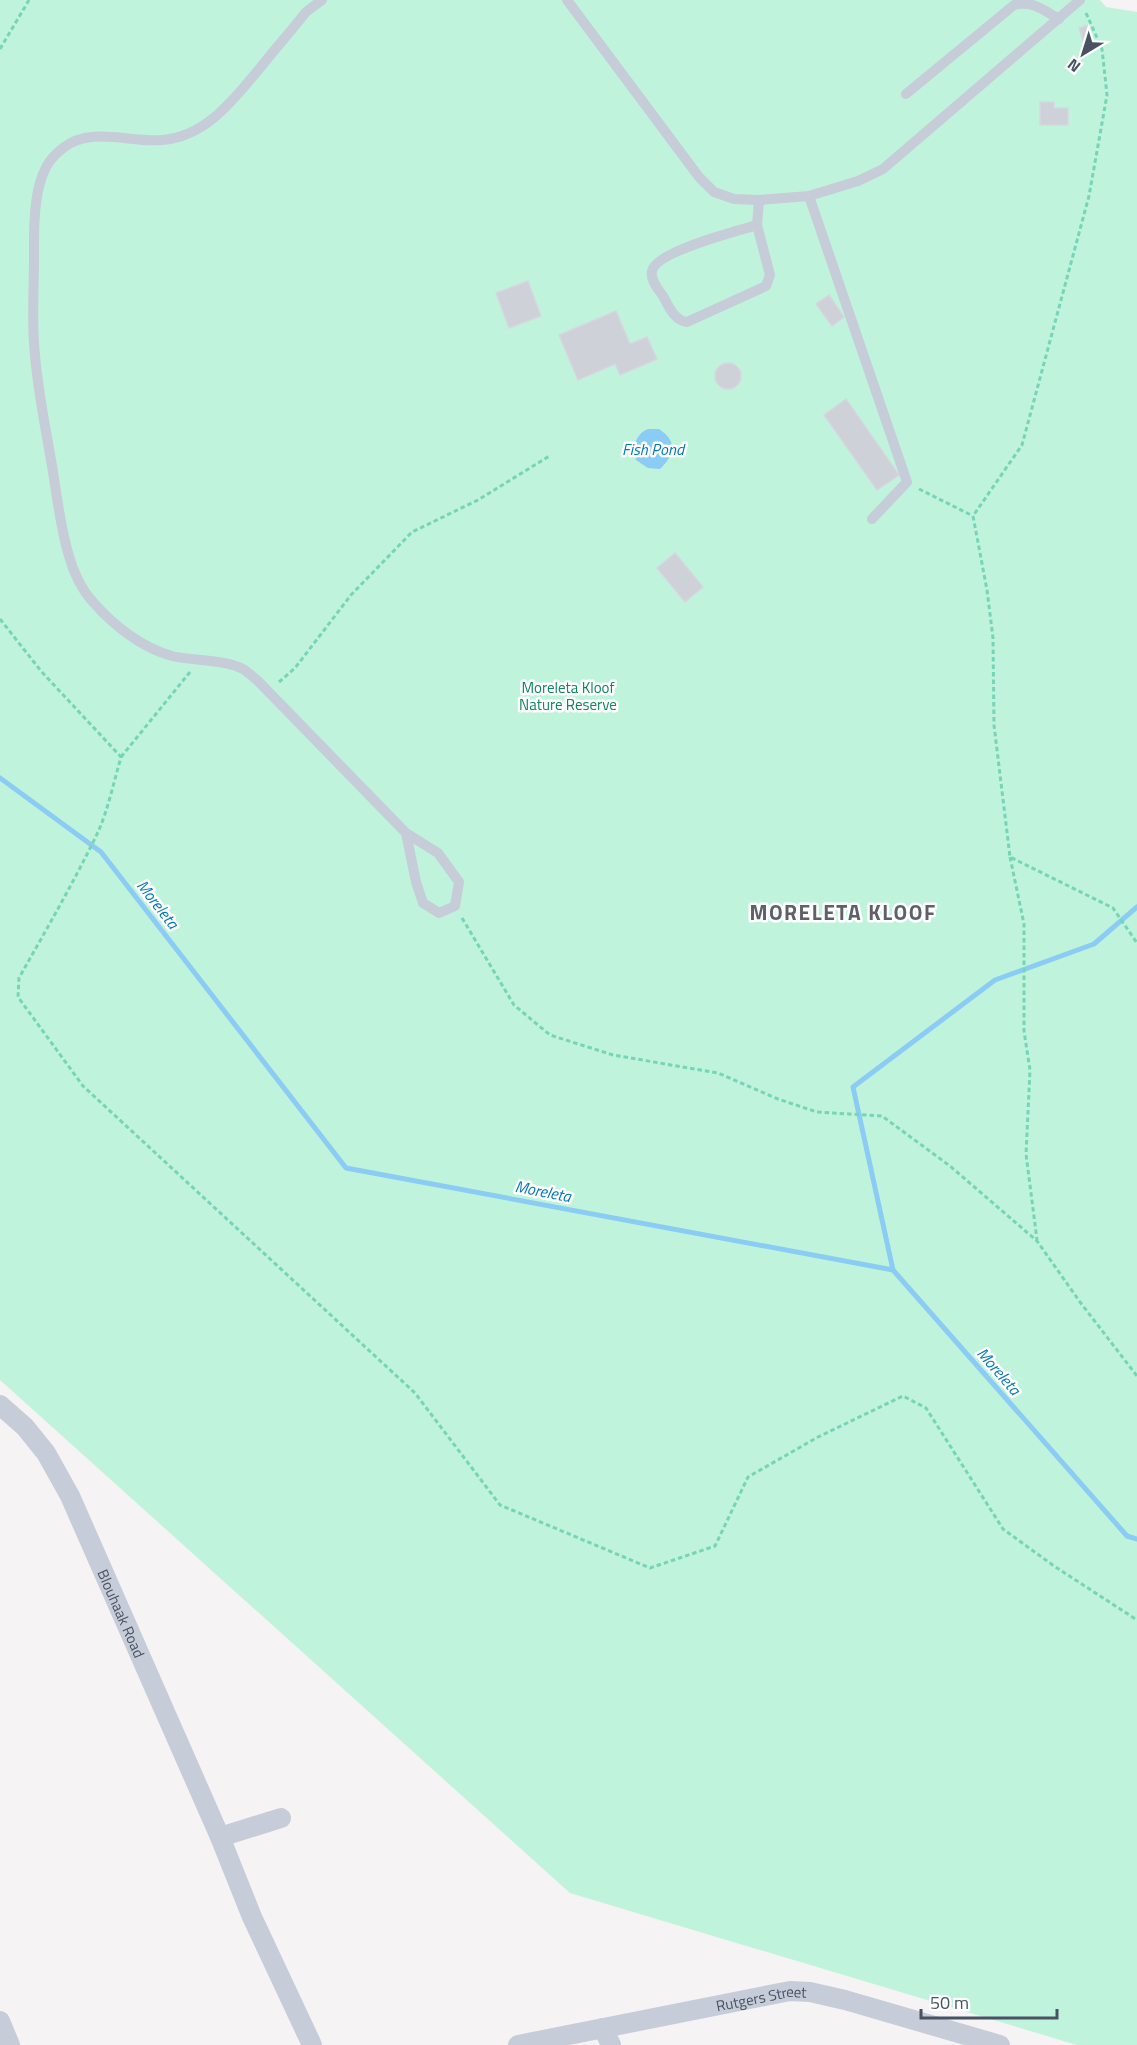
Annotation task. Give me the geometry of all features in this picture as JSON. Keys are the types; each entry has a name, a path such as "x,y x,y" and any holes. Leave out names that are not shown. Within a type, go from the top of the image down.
{"street":[{"name":"Blouhaak Road","path":"0,1405 25,1427 46,1453 70,1496 220,1837 252,1917 312,2045"},
{"path":"220,1837 280,1818"},
{"name":"Rutgers Street","path":"518,2045 607,2036 790,1991 810,1992 845,2000 1000,2045"},
{"path":"0,2021 10,2045"}],"lane":[{"path":"322,0 306,12 226,108 210,122 188,133 164,140 111,136 81,139 65,146 52,158 42,174 34,227 33,339 36,372 69,556 79,582 92,601 127,634 169,655 224,663 243,669 269,691 406,833 438,853 459,882 455,906 439,914 423,903 416,882 406,833"},
{"path":"567,0 699,177 714,192 734,199 759,200 809,196 858,181 883,169 1059,19 1083,5"},
{"path":"906,94 1014,5 1024,2 1035,5 1059,19"},
{"path":"809,196 907,482 872,519"},
{"path":"757,225 681,249 661,259 655,265 652,272 653,281 680,321 687,322 766,286 770,275 757,225 759,200"}],"path":[{"path":"0,49 29,0"},
{"path":"1037,1241 1026,1154 1030,1070 1024,1031 1024,924 1011,857 994,725 993,638 987,590 973,516 1022,445 1089,196 1107,95 1102,49 1083,5"},
{"path":"269,691 295,668 351,595 412,532 478,500 551,455"},
{"path":"907,482 973,516"},
{"path":"0,619 41,671 121,757"},
{"path":"200,661 121,757 99,830 76,878 19,978 18,997 83,1086 415,1393 500,1505 650,1568 715,1546 748,1477 818,1437 903,1396 927,1408 1003,1529 1054,1566 1137,1620"},
{"path":"1011,857 1113,908 1137,943"},
{"path":"455,906 514,1005 549,1035 613,1054 718,1073 817,1112 882,1116 950,1166 1037,1241 1137,1376"}],"green space":[{"name":"Moreleta Kloof Nature Reserve","path":"0,0 1100,0 1106,7 1137,12 1137,2045 1077,2045 570,1893 0,1380"}],"water":[{"name":"Fish Pond","path":"648,429 659,429 672,443 669,458 660,469 648,468 636,460 637,438"}],"building":[{"path":"1089,25 1092,38 1083,41 1079,28"},
{"path":"1040,102 1054,102 1054,108 1068,108 1068,125 1040,125"},
{"path":"528,281 541,316 509,328 496,293"},
{"path":"829,295 844,317 832,326 816,304"},
{"path":"616,311 630,344 647,337 657,359 620,375 615,364 578,380 559,335"},
{"path":"728,363 737,367 741,376 737,385 728,389 719,385 715,376 719,367"},
{"path":"846,399 899,475 877,490 824,415"},
{"path":"675,553 703,587 685,602 657,568"}],"waterway":[{"name":"Moreleta","path":"0,778 101,852 346,1168 893,1270 1127,1536 1137,1539"},
{"path":"893,1270 853,1087 995,980 1094,944 1137,907"}],"district":[{"name":"MORELETA KLOOF","path":"843,912"}]}
